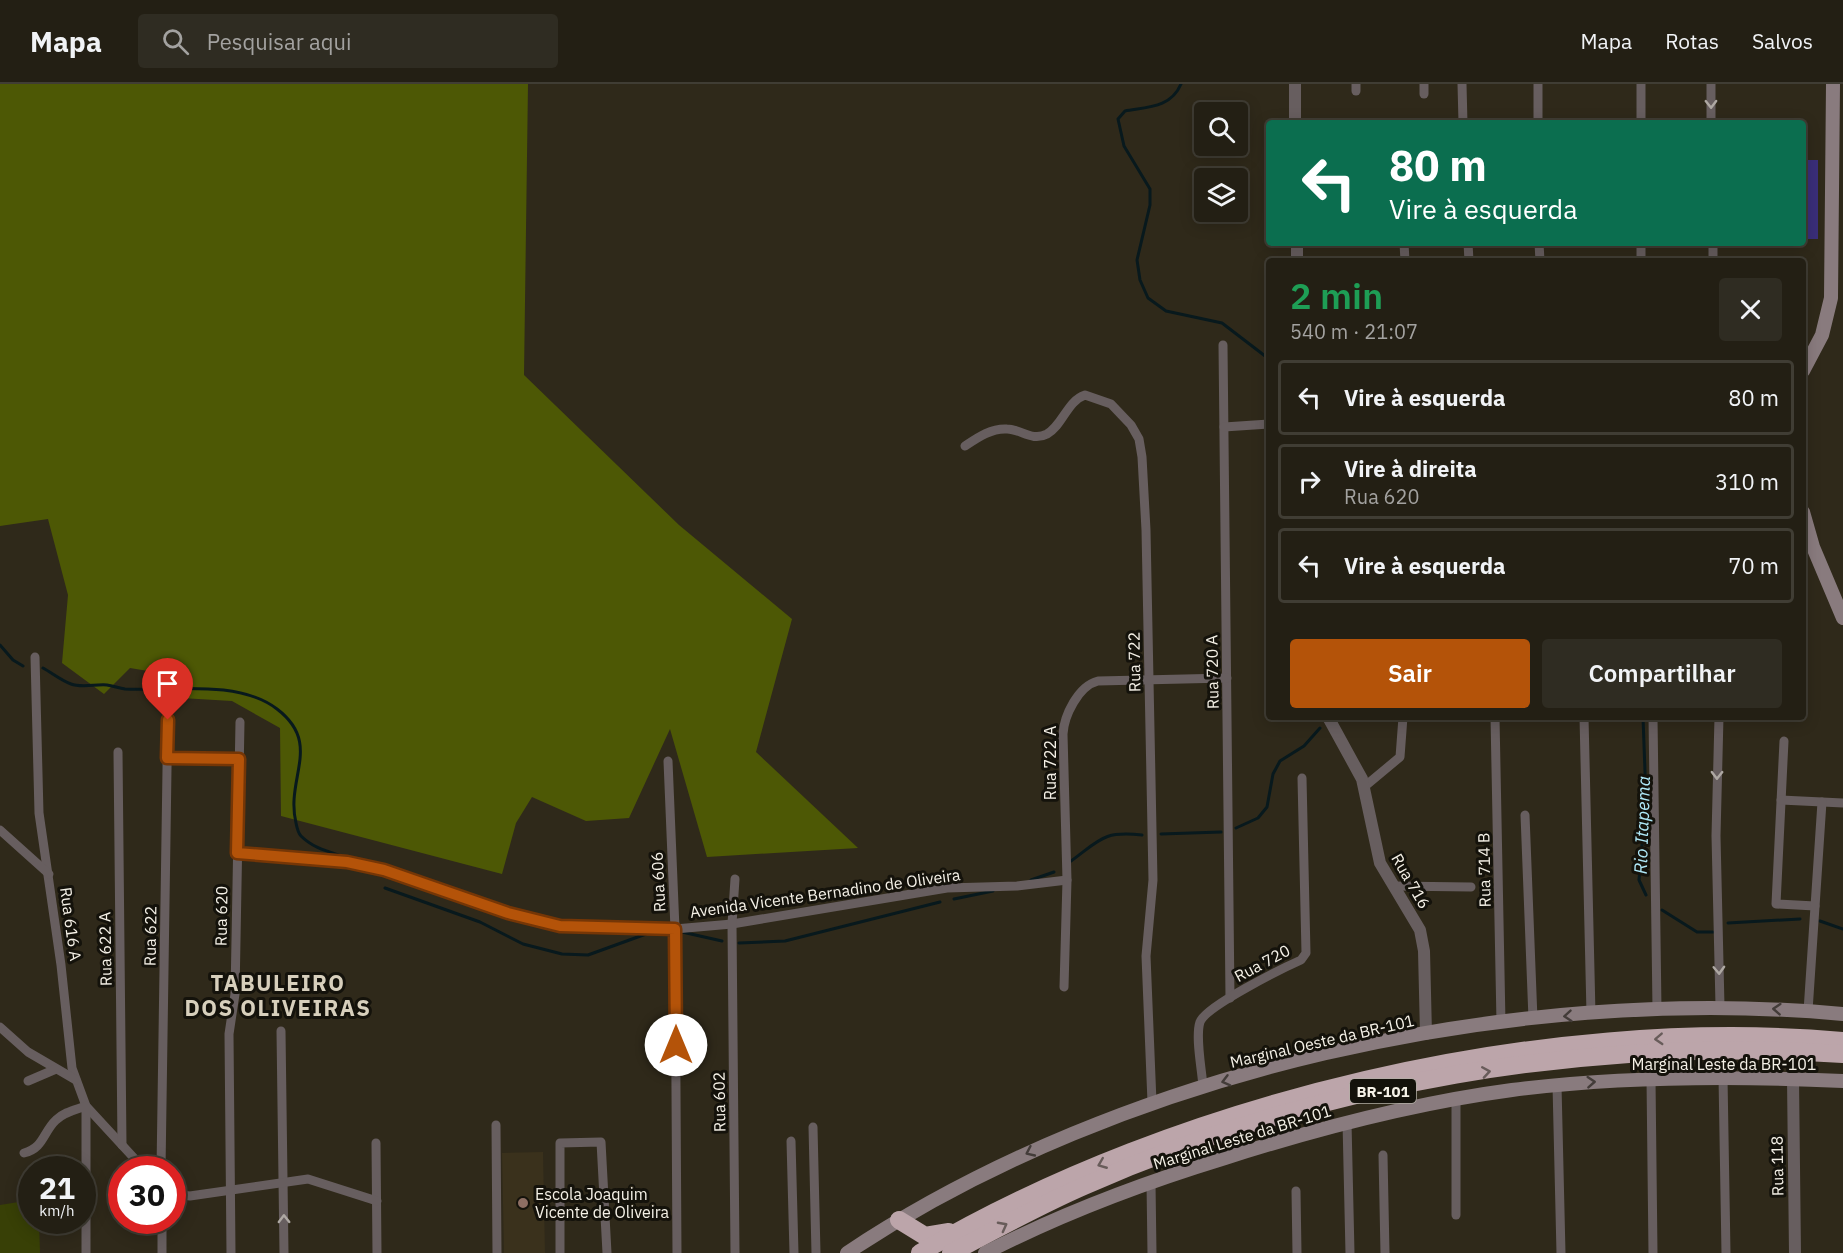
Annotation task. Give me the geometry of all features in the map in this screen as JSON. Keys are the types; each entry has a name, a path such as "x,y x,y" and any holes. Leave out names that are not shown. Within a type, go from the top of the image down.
{"highway":[{"name":"BR-101","path":"921,1253 965,1228 1090,1169 1183,1133 1294,1099 1405,1073 1509,1054 1642,1040 1734,1036 1843,1041"},
{"name":"BR-101","path":"951,1253 1048,1202 1131,1167 1245,1127 1369,1094 1458,1076 1598,1057 1725,1050 1843,1054"},
{"path":"899,1220 925,1236 965,1228"}],"main road":[{"path":"1806,365 1822,335 1830,298 1833,84"},
{"path":"1806,531 1843,618"},
{"name":"Marginal Oeste da BR-101","path":"847,1253 899,1220 1063,1136 1152,1102 1330,1054 1426,1034 1533,1019 1592,1014 1720,1006 1843,1014"},
{"name":"Marginal Leste da BR-101","path":"985,1253 1074,1213 1151,1183 1347,1122 1456,1098 1557,1085 1651,1079 1723,1077 1843,1081"}],"street":[{"path":"1295,84 1295,120"},
{"path":"1461,84 1463,120"},
{"path":"1538,84 1538,120"},
{"path":"1641,84 1641,120"},
{"path":"1711,84 1711,120"},
{"name":"Rua 720 A","path":"1223,345 1230,998"},
{"name":"Rua 722","path":"965,446 982,435 998,429 1010,429 1034,436 1043,435 1061,421 1075,400 1085,395 1111,404 1131,425 1139,439 1142,457 1153,879 1146,956 1152,1102"},
{"path":"1224,427 1266,424"},
{"name":"Rua 616 A","path":"35,657 39,813 61,965 70,1056 86,1106 132,1156"},
{"name":"Rua 722 A","path":"1064,987 1067,880 1063,734 1065,719 1085,689 1093,683 1149,679 1227,678"},
{"name":"Rua 622","path":"161,1156 168,702"},
{"name":"Rua 716","path":"1330,720 1356,765 1364,787 1377,855 1421,936 1426,1034"},
{"path":"1364,787 1400,757 1402,720"},
{"name":"Rua 714 B","path":"1495,720 1501,1023"},
{"path":"1584,720 1592,1014"},
{"path":"1653,720 1658,1009"},
{"path":"1719,720 1716,846 1720,1006"},
{"name":"Rua 620","path":"231,1253 229,1034 235,994 240,722"},
{"path":"1784,741 1776,904 1815,906"},
{"name":"Rua 622 A","path":"118,752 122,1145"},
{"path":"167,758 239,759"},
{"name":"Rua 606","path":"668,761 675,929 677,1253"},
{"name":"Rua 720","path":"1203,1087 1200,1023 1205,1015 1230,998 1301,960 1306,953 1302,778"},
{"path":"1781,800 1843,802"},
{"path":"1808,1011 1822,802"},
{"path":"1525,815 1533,1019"},
{"path":"0,830 49,874"},
{"name":"Avenida Vicente Bernadino de Oliveira","path":"237,853 347,862 384,870 508,913 560,926 675,929 732,924 947,888 1017,886 1067,880"},
{"name":"Rua 602","path":"735,879 732,924 735,1253"},
{"path":"1393,886 1471,887"},
{"path":"0,1027 28,1052 76,1080"},
{"path":"281,1031 284,1253"},
{"path":"28,1081 56,1069"},
{"path":"1723,1077 1726,1253"},
{"name":"Rua 118","path":"1793,1078 1795,1253"},
{"path":"1651,1079 1653,1253"},
{"path":"1557,1085 1561,1253"},
{"path":"1456,1098 1456,1215"},
{"path":"24,1153 37,1148 51,1126 63,1114 86,1106 86,1253"},
{"path":"1347,1122 1350,1253"},
{"path":"496,1125 497,1253"},
{"path":"813,1127 816,1253"},
{"path":"560,1253 560,1143 601,1142 607,1253"},
{"path":"791,1142 794,1253"},
{"path":"376,1143 378,1253"},
{"path":"1383,1155 1385,1253"},
{"path":"186,1196 283,1184 302,1179 315,1180 377,1201"},
{"path":"1151,1183 1152,1253"},
{"path":"1296,1191 1297,1253"},
{"path":"162,1234 162,1253"}],"shaded area":[{"name":"Escola Joaquim Vicente de Oliveira","path":"543,1152 545,1253 504,1253 502,1153"}],"green space":[{"path":"0,84 528,84 524,375 679,525 792,619 756,752 858,848 707,857 670,729 629,818 586,821 532,797 516,823 502,874 281,816 280,728 232,701 181,698 178,676 130,668 104,694 62,663 68,595 48,519 0,526"},
{"path":"18,1202 18,1234 39,1234 40,1253 0,1253 0,1205"}],"building":[{"path":"1806,160 1818,160 1818,239 1806,239"}],"waterway":[{"name":"Rio Itapema","path":"1181,84 1177,92 1165,102 1125,111 1118,119 1124,146 1150,189 1150,205 1137,260 1140,280 1148,298 1166,311 1222,323 1266,357"},
{"path":"0,645 13,660 23,666"},
{"path":"43,668 75,685 107,685 125,689 224,690 261,700 277,709 291,722 298,735 300,762 294,807 299,833 306,841 318,848 350,859"},
{"name":"Rio Itapema","path":"1643,720 1646,799 1639,880 1646,895"},
{"path":"1236,828 1258,818 1267,807 1273,774 1280,761 1304,746 1320,728"},
{"path":"1161,834 1221,832"},
{"path":"1071,861 1103,838 1119,834 1142,835"},
{"path":"1031,880 1054,872"},
{"path":"385,888 480,922 523,944 562,954 588,955 646,934"},
{"path":"954,899 993,891"},
{"path":"739,943 785,941 940,902"},
{"name":"Rio Itapema","path":"1662,910 1697,932 1713,932"},
{"name":"Rio Itapema","path":"1728,923 1800,919"},
{"name":"Rio Itapema","path":"1820,921 1843,929"},
{"path":"682,932 722,941"}],"place":[{"name":"Escola Joaquim Vicente de Oliveira","path":"523,1203"}],"district":[{"name":"TABULEIRO DOS OLIVEIRAS","path":"278,994"}],"route":[{"path":"168,720 167,758 239,759 237,853 347,862 384,870 508,913 560,926 675,929 676,1045"}]}
